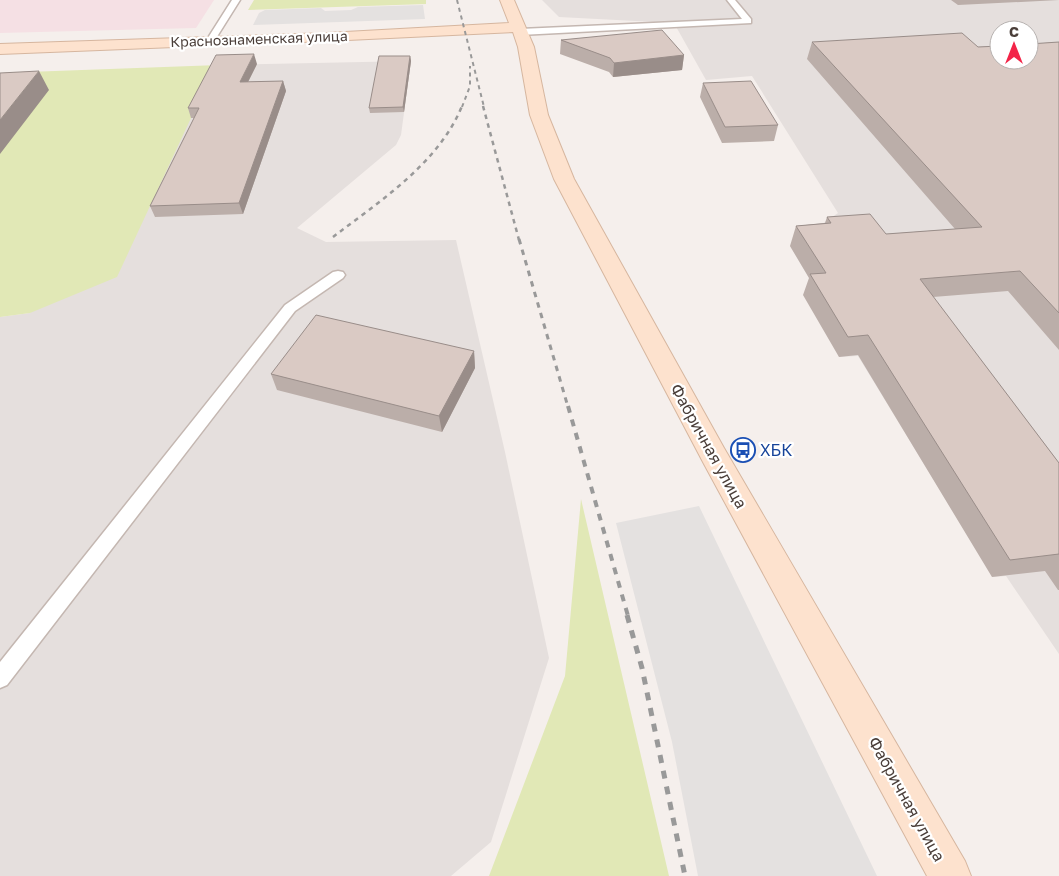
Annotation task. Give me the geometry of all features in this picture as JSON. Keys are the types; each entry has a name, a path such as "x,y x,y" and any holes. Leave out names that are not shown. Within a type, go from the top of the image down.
{"street":[{"name":"Фабричная улица","path":"507,0 519,29 531,68 539,116 552,153 564,179 714,456 950,876"},
{"name":"Краснознаменская улица","path":"0,49 519,29"}],"lane":[{"path":"210,41 236,0"},
{"path":"519,29 748,21 731,0"},
{"path":"571,28 581,42"},
{"path":"0,678 290,308 338,275"}],"shaded area":[{"path":"0,0 214,0 196,28 0,33"},
{"path":"542,0 1059,0 1059,654 1006,576 993,577 858,356 839,357 818,293 790,246 838,213 752,76 706,80 674,23 559,17"},
{"path":"423,5 425,19 253,25 259,13 265,10 321,8 325,11 351,10 358,7"},
{"path":"411,61 401,135 396,145 297,228 326,242 456,240 505,452 549,658 491,842 451,876 0,876 0,317 30,313 191,118 219,65"},
{"path":"699,506 877,876 698,876 672,742 616,523"}],"green space":[{"path":"254,0 426,0 426,4 248,10"},
{"path":"219,65 191,118 117,277 30,313 0,317 0,73"},
{"path":"581,499 669,876 489,876 565,676"}],"building":[{"path":"662,30 684,55 614,63 610,58 561,40"},
{"path":"962,33 978,47 989,46 989,70 1039,70 1039,43 1059,42 1059,313 1020,271 920,279 1059,463 1059,554 1010,560 868,335 848,337 810,274 826,273 796,226 831,223 827,217 870,214 886,234 982,227 812,42"},
{"path":"254,54 240,82 283,81 239,203 150,206 199,108 188,108 216,55"},
{"path":"379,56 410,56 403,107 369,108"},
{"path":"39,71 0,120 0,73"},
{"path":"751,81 778,125 725,127 703,83"},
{"path":"316,315 474,351 439,416 271,374"}],"railway":[{"path":"457,0 484,107"},
{"path":"462,107 470,86 470,66"},
{"path":"333,237 388,195 423,163 452,127 462,106"},
{"path":"483,106 519,240"},
{"path":"519,239 568,407"},
{"path":"568,406 628,616"},
{"path":"627,615 642,668 685,876"}],"place":[{"name":"ХБК","path":"743,450"}]}
